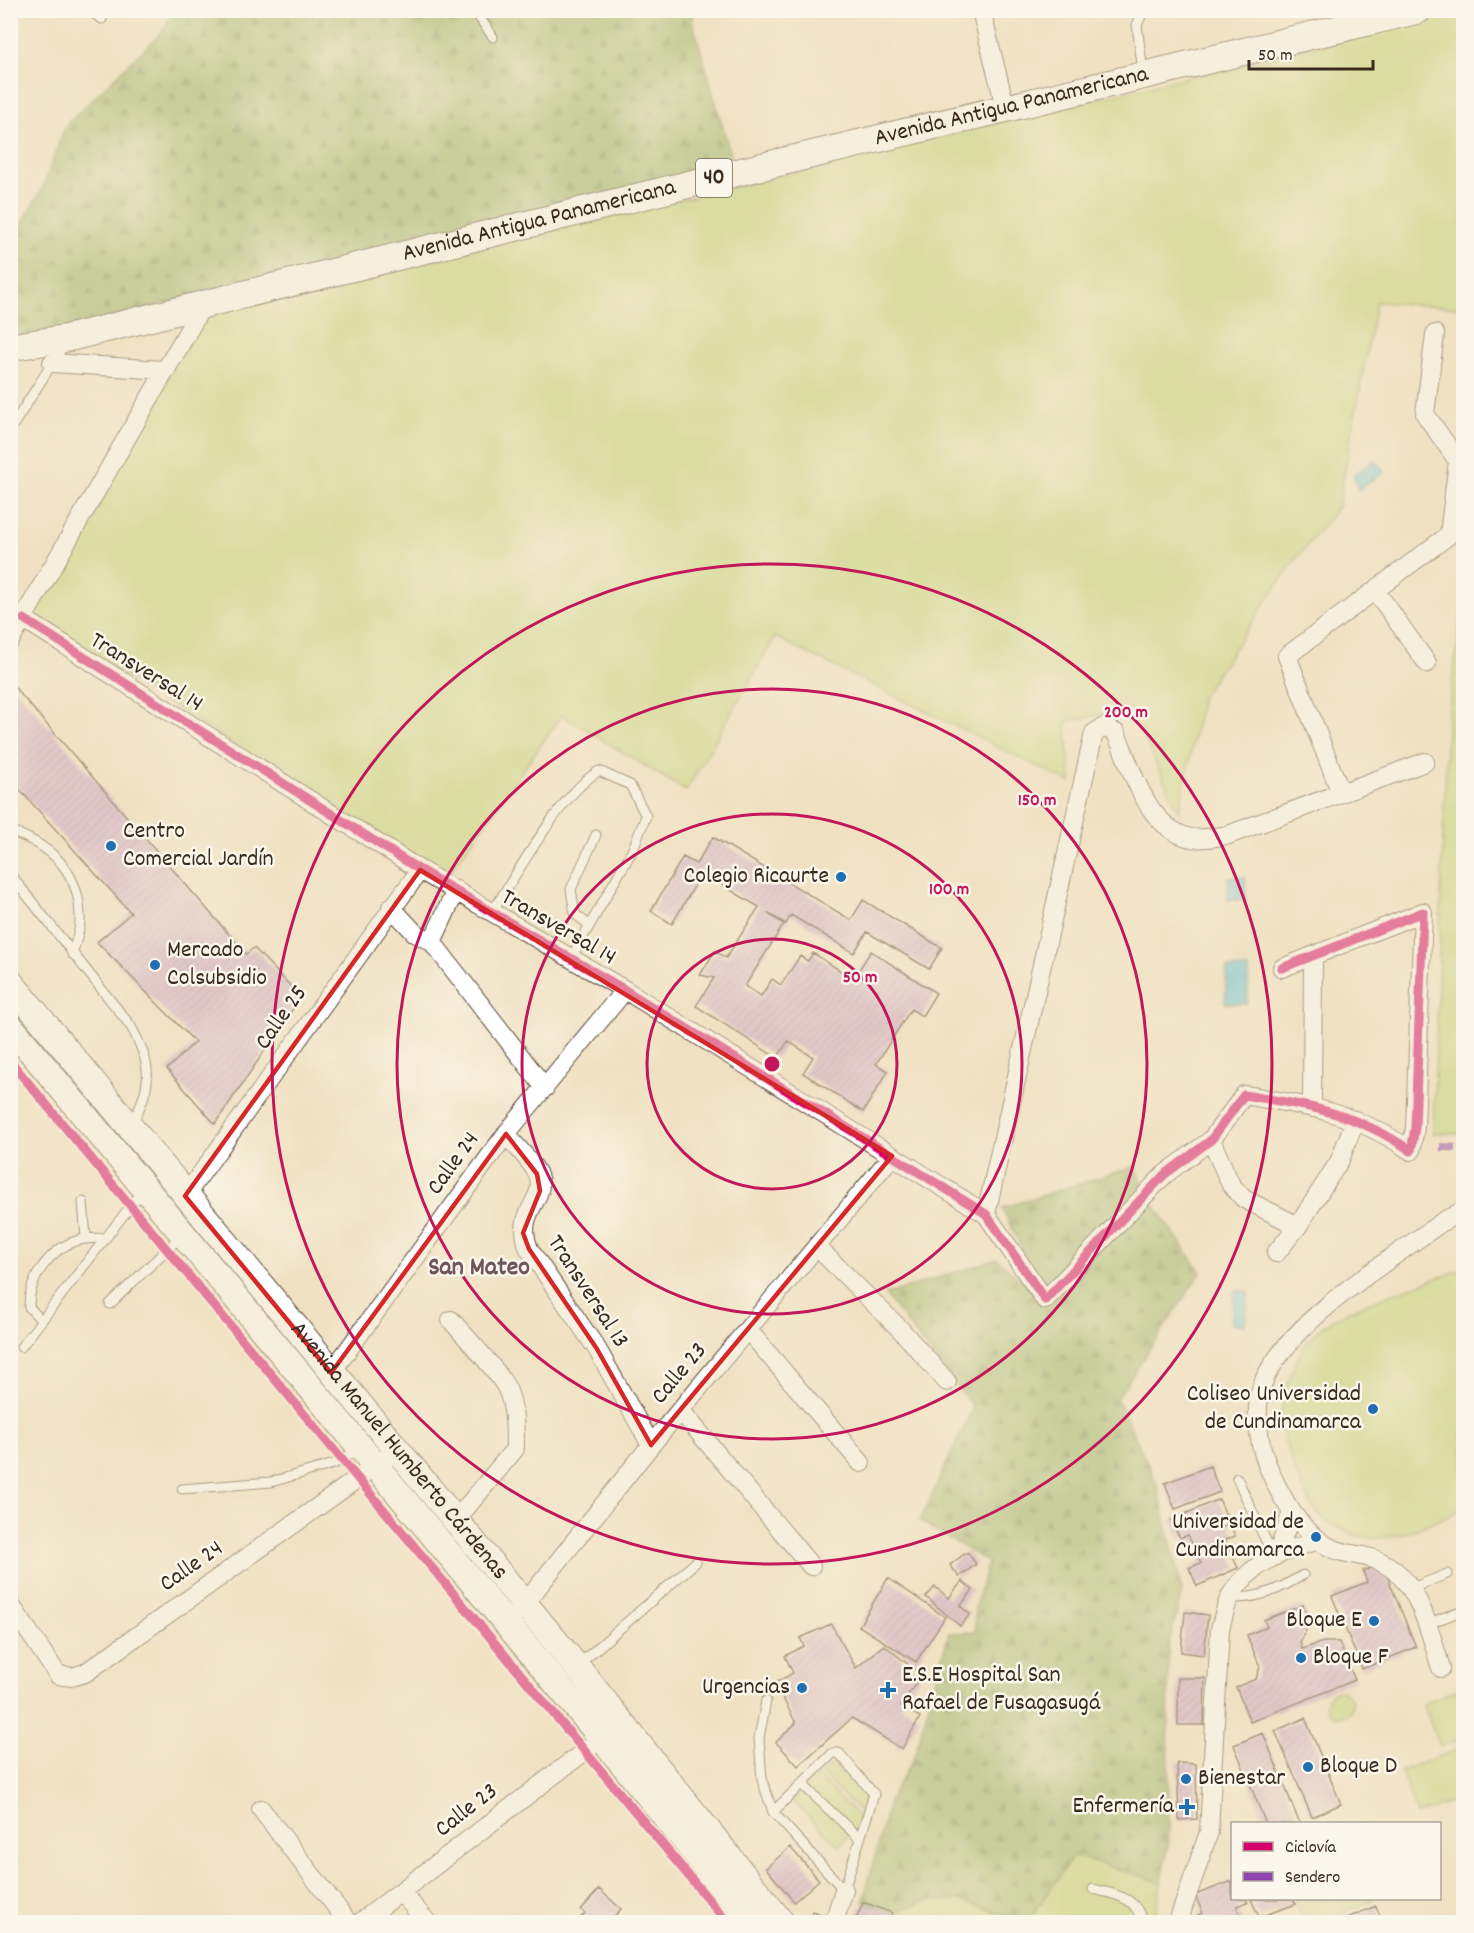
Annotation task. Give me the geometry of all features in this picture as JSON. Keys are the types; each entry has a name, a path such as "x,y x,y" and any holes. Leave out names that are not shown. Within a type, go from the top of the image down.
{"main road":[{"name":"Avenida Antigua Panamericana","path":"10,347 68,338 739,172 1418,10"},
{"name":"Avenida Manuel Humberto Cárdenas","path":"10,982 331,1373 576,1666 781,1923"},
{"name":"Avenida Manuel Humberto Cárdenas","path":"10,1026 602,1738 751,1923"}],"street":[{"path":"981,10 1006,110"},
{"path":"10,640 203,305"},
{"path":"1341,793 1287,656 1449,535 1458,461 1425,414 1435,334"},
{"path":"52,363 164,370"},
{"path":"1376,590 1427,663"},
{"name":"Transversal 14","path":"24,619 420,870 625,990 986,1214 1046,1300 1164,1175 1211,1140"},
{"path":"986,1214 1094,733 1104,727 1116,733 1148,808 1169,828 1190,838 1206,839 1228,835 1425,762"},
{"name":"Calle 25","path":"185,1196 391,907 420,870"},
{"path":"432,942 456,890"},
{"path":"391,907 415,933 432,942 545,1088"},
{"path":"1282,969 1423,912 1415,1128 1411,1151 1384,1132 1355,1120 1312,1106 1244,1095 1211,1140 1231,1185 1244,1199 1298,1226"},
{"path":"1312,1106 1313,956"},
{"name":"Calle 24","path":"331,1373 506,1134 625,990"},
{"path":"1276,1253 1298,1226 1340,1160 1355,1120"},
{"name":"Transversal 13","path":"506,1134 537,1174 540,1191 525,1217 523,1233 529,1249 597,1349 651,1445"},
{"name":"Calle 23","path":"508,1625 651,1445 892,1156"},
{"path":"1441,1668 1428,1624 1412,1588 1398,1573 1381,1561 1340,1554 1318,1540 1280,1496 1263,1453 1257,1403 1265,1377 1286,1345 1312,1318 1442,1222 1464,1210"},
{"path":"817,1246 902,1331 947,1382"},
{"path":"451,1320 506,1387 512,1405 515,1438 515,1449 455,1521"},
{"path":"748,1330 861,1463"},
{"path":"681,1411 811,1566"},
{"name":"Calle 24","path":"14,1617 58,1675 72,1677 85,1673 368,1457 396,1451"},
{"path":"1275,1554 1292,1512"},
{"path":"1178,1923 1209,1832 1220,1629 1229,1598 1248,1573 1275,1554 1318,1540"},
{"name":"Calle 23","path":"361,1923 602,1738"},
{"path":"261,1809 348,1923"},
{"path":"834,1923 844,1890"},
{"path":"401,1892 427,1923"}],"lane":[{"path":"88,10 102,19"},
{"path":"474,10 493,36"},
{"path":"1144,10 1137,25 1144,77"},
{"path":"10,430 68,338"},
{"path":"492,912 563,805 586,778 598,771 630,785 646,816 632,851 571,958"},
{"path":"10,831 36,840 61,861 76,890 80,922 72,954"},
{"path":"589,925 575,914 571,889 596,835"},
{"path":"10,874 130,1025 144,1050 149,1077 145,1100 129,1128"},
{"path":"21,1347 40,1319 145,1188"},
{"path":"83,1202 86,1238"},
{"path":"110,1304 183,1235"},
{"path":"40,1319 29,1307 29,1291 39,1272 54,1255 73,1241 105,1238"},
{"path":"182,1489 271,1482 368,1457"},
{"path":"1237,1478 1275,1554"},
{"path":"576,1666 696,1562"},
{"path":"1412,1588 1447,1574"},
{"path":"1229,1598 1250,1599 1273,1593 1303,1575"},
{"path":"1428,1624 1461,1611"},
{"path":"766,1701 759,1738 762,1780 773,1812 844,1890"},
{"path":"773,1812 833,1753 839,1753 874,1794 844,1890"},
{"path":"802,1784 860,1839"},
{"path":"1093,1889 1124,1897 1134,1903 1142,1923"}],"highlighted area":[{"path":"420,870 892,1156 651,1445 597,1349 529,1249 523,1233 540,1191 537,1174 506,1134 331,1373 185,1196"}],"green space":[{"path":"175,11 693,11 692,20 733,163 65,328 11,337 10,246 43,187 66,125 161,33"},
{"path":"1463,11 1463,308 1376,302 1338,507 1286,572 1202,696 1179,812 1130,708 1066,722 1071,783 775,637 686,791 562,715 446,878 32,617 205,315"},
{"path":"1463,603 1463,1134 1433,1133 1447,723"},
{"path":"1136,1166 1146,1194 1201,1272 1117,1398 1156,1482 1182,1591 1168,1648 1169,1839 1161,1882 1073,1856 1027,1922 960,1900 928,1900 892,1913 863,1902 890,1798 913,1760 949,1633 975,1632 975,1607 988,1562 920,1521 973,1407 885,1295 997,1259 1036,1292 1041,1289 1002,1208"},
{"name":"Coliseo Universidad de Cundinamarca","path":"1463,1269 1463,1509 1415,1530 1390,1537 1364,1537 1340,1529 1324,1519 1313,1508 1289,1454 1282,1428 1284,1397 1298,1359 1310,1338 1317,1331 1347,1312 1366,1303"},
{"path":"1463,1687 1463,1738 1440,1747 1423,1704"},
{"path":"1339,1691 1348,1695 1352,1704 1348,1713 1339,1717 1330,1713 1326,1704 1330,1695"},
{"path":"1463,1747 1463,1798 1417,1815 1401,1771"},
{"path":"835,1764 866,1791 862,1808 858,1810 821,1774 821,1771"},
{"path":"816,1775 863,1821 839,1846 792,1800"},
{"path":"1073,1856 1161,1882 1154,1922 1027,1922"},
{"path":"928,1900 960,1900 1026,1922 888,1922 892,1913"},
{"path":"1294,1900 1373,1900 1321,1922 1304,1922"}],"water":[{"path":"1375,460 1384,472 1358,490 1354,475"},
{"path":"1228,877 1245,877 1246,900 1228,900"},
{"path":"1227,968 1249,969 1247,1004 1225,1003"},
{"path":"1235,1290 1249,1292 1245,1325 1231,1323"}],"building":[{"name":"Centro Comercial Jardín","path":"10,682 246,954 254,948 301,997 215,1124 167,1069 195,1042 97,942 131,913 10,779"},
{"path":"713,837 851,920 863,900 942,948 929,969 867,932 854,953 791,915 786,924 767,913 784,924 745,986 761,996 772,979 781,985 800,956 808,961 813,953 853,979 871,951 936,993 922,1016 911,1009 876,1064 888,1071 863,1112 803,1073 813,1057 788,1041 777,1058 696,1006 714,978 700,975 715,951 726,958 759,907 702,873 672,924 651,911 683,857 696,864"},
{"path":"1210,1466 1220,1492 1175,1509 1165,1483"},
{"path":"1219,1499 1226,1515 1215,1520 1219,1529 1230,1524 1235,1536 1225,1540 1238,1568 1197,1586 1189,1568 1201,1563 1188,1535 1180,1538 1171,1520"},
{"path":"967,1552 976,1564 959,1577 950,1565"},
{"name":"Bloque E","path":"1382,1564 1416,1647 1362,1669 1332,1596 1367,1582 1363,1571"},
{"path":"888,1578 945,1617 916,1662 859,1626"},
{"path":"962,1581 973,1590 960,1606 970,1614 960,1626 926,1597 935,1587 949,1598"},
{"name":"Bloque F","path":"1303,1605 1310,1622 1300,1642 1302,1649 1323,1642 1339,1642 1355,1680 1250,1722 1236,1687 1256,1679 1260,1667 1247,1635 1267,1627 1264,1620"},
{"path":"1185,1612 1208,1615 1204,1655 1181,1652"},
{"path":"831,1624 856,1668 884,1645 921,1675 901,1706 920,1717 902,1749 852,1718 798,1766 776,1742 796,1723 775,1683 793,1673 785,1656 804,1646 800,1638"},
{"path":"1178,1678 1205,1678 1204,1725 1178,1725"},
{"name":"Bloque D","path":"1305,1718 1341,1804 1312,1817 1275,1731"},
{"path":"1263,1733 1299,1822 1265,1822 1234,1745"},
{"path":"1177,1763 1196,1764 1197,1819 1179,1820"},
{"path":"790,1847 819,1880 794,1902 766,1868"},
{"path":"1231,1881 1231,1900 1247,1900 1248,1902 1237,1906 1243,1922 1201,1922 1198,1915 1203,1913 1195,1895"},
{"path":"599,1889 621,1909 615,1916 622,1922 577,1922 585,1913 581,1910"},
{"path":"1251,1900 1294,1900 1296,1904 1259,1917"},
{"path":"863,1902 892,1913 888,1922 855,1922"},
{"path":"1376,1906 1383,1922 1337,1922"},
{"path":"812,1911 833,1918 831,1922 808,1922"}],"marked path":[{"path":"1440,1147 1464,1148"}],"cycle path":[{"path":"24,619 420,870 625,990 986,1214 1045,1300 1164,1175 1211,1140 1244,1095 1331,1112 1371,1128 1411,1151 1415,1128 1423,912 1282,968"},
{"path":"10,1061 727,1922"}],"place":[{"name":"Centro Comercial Jardín","path":"111,846"},
{"name":"Colegio Ricaurte","path":"841,877"},
{"name":"Mercado Colsubsidio","path":"155,965"},
{"name":"Coliseo Universidad de Cundinamarca","path":"1373,1409"},
{"name":"Universidad de Cundinamarca","path":"1316,1537"},
{"name":"Bloque E","path":"1374,1621"},
{"name":"Bloque F","path":"1301,1658"},
{"name":"Urgencias","path":"802,1688"},
{"name":"E.S.E Hospital San Rafael de Fusagasugá","path":"888,1690"},
{"name":"Bloque D","path":"1308,1767"},
{"name":"Bienestar","path":"1186,1779"},
{"name":"Enfermería","path":"1187,1807"}],"district":[{"name":"San Mateo","path":"479,1268"}]}
